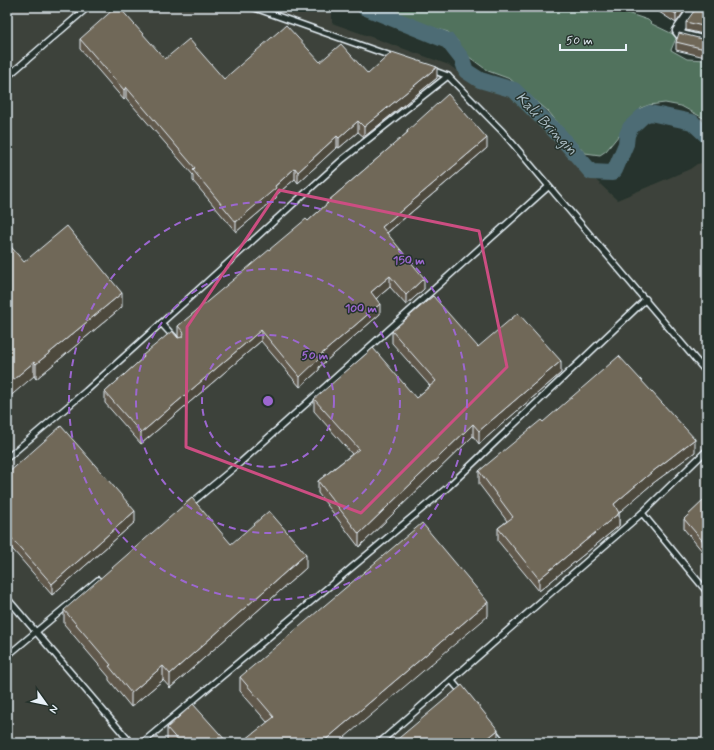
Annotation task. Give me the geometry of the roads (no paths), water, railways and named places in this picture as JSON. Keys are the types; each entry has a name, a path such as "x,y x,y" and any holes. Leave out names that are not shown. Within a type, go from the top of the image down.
{"street":[{"path":"695,7 678,31 682,36 707,42"}],"lane":[{"path":"7,77 88,7"},
{"path":"252,7 403,60"},
{"path":"426,68 448,76 502,131 548,187 646,299 707,373"},
{"path":"7,458 161,323 343,159 448,76"},
{"path":"187,507 241,462 548,187"},
{"path":"142,743 448,487 646,299"},
{"path":"161,323 176,340"},
{"path":"379,743 642,513 707,450"},
{"path":"642,513 707,592"},
{"path":"7,656 103,576"},
{"path":"7,598 37,631 131,743"},
{"path":"451,680 466,697"},
{"path":"489,726 503,743"}],"waterway":[{"name":"Kali Bringin","path":"364,7 448,41 462,59 466,71 480,80 514,90 560,136 591,172 612,173 615,170 626,144 627,135 630,128 643,116 650,113 692,122 707,136"}]}
